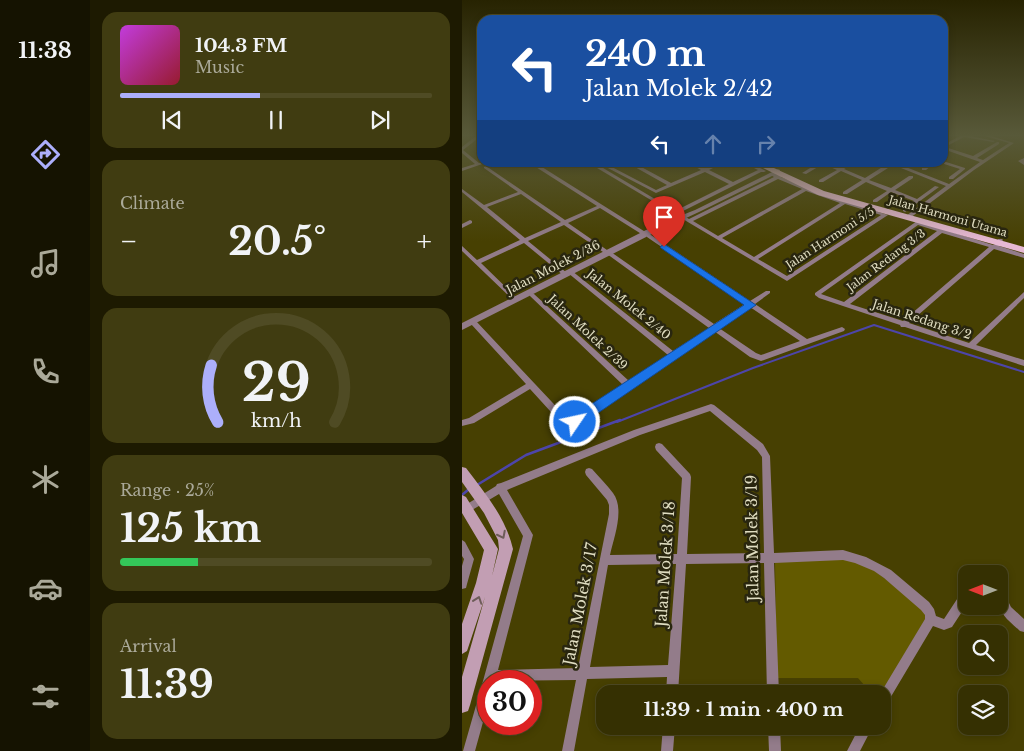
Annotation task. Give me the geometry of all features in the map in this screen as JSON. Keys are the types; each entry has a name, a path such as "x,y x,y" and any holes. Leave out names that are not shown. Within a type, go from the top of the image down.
{"main road":[{"name":"Jalan Harmoni Utama","path":"775,171 821,193 908,214 996,243 1024,248"},
{"path":"462,705 506,549 503,536 465,475"},
{"path":"462,646 484,583 491,553 486,539 464,504"}],"street":[{"path":"494,171 753,355 761,358 842,329"},
{"path":"544,171 647,235 805,341"},
{"path":"604,171 754,259 843,203"},
{"path":"616,171 651,191 703,171"},
{"path":"645,171 670,185"},
{"path":"708,171 733,184"},
{"path":"682,217 733,184 770,171"},
{"path":"682,217 771,171"},
{"name":"Jalan Molek 2/36","path":"462,327 607,252 647,235 655,229 771,171"},
{"path":"775,171 805,189 843,203"},
{"path":"804,173 808,171"},
{"path":"821,181 838,171"},
{"path":"843,171 917,202"},
{"path":"845,193 879,171"},
{"path":"905,171 950,186"},
{"path":"952,178 960,171"},
{"path":"908,214 970,171"},
{"path":"875,201 911,177"},
{"path":"908,214 917,202 937,187"},
{"path":"718,238 805,189"},
{"name":"Jalan Molek 2/40","path":"462,190 673,354"},
{"path":"483,207 521,192"},
{"name":"Jalan Harmoni 5/5","path":"754,259 786,279 884,215 843,203"},
{"path":"477,262 600,206"},
{"path":"462,226 470,222"},
{"name":"Jalan Redang 3/2","path":"941,230 918,223 817,294 902,325 1024,363"},
{"path":"941,230 996,243 1024,256"},
{"name":"Jalan Redang 3/3","path":"844,305 941,230"},
{"path":"902,325 996,243"},
{"path":"462,248 513,296"},
{"path":"473,322 565,422 569,423 575,422 673,354 751,305 768,292"},
{"path":"970,346 1024,294"},
{"name":"Jalan Molek 2/39","path":"532,295 628,386"},
{"path":"462,423 471,421 531,385"},
{"name":"Jalan Molek 3/19","path":"500,487 610,442 712,407 760,447 766,456 773,685"},
{"name":"Jalan Molek 3/18","path":"659,447 687,477 673,685"},
{"name":"Jalan Molek 3/17","path":"568,751 614,514 614,505 611,497 589,472"},
{"path":"464,504 500,487 528,535 492,670"},
{"path":"462,545 469,559 462,584"},
{"path":"604,560 856,556 882,570 912,595 930,613 932,620 891,686"},
{"path":"932,620 944,625 948,624 958,608"},
{"path":"1008,612 1024,628"},
{"path":"542,676 674,671"},
{"path":"469,751 477,723"},
{"path":"667,751 668,735"},
{"path":"774,735 775,751"},
{"path":"852,751 862,735"}],"shaded area":[{"path":"847,558 866,564 924,609 927,616 886,685 864,685 858,678 777,678 775,561"}],"waterway":[{"path":"617,422 753,368 874,325 1024,372"},
{"path":"477,485 526,455 620,420"},
{"path":"462,495 468,490"}],"route":[{"path":"575,422 694,340 751,305 664,247"}]}
